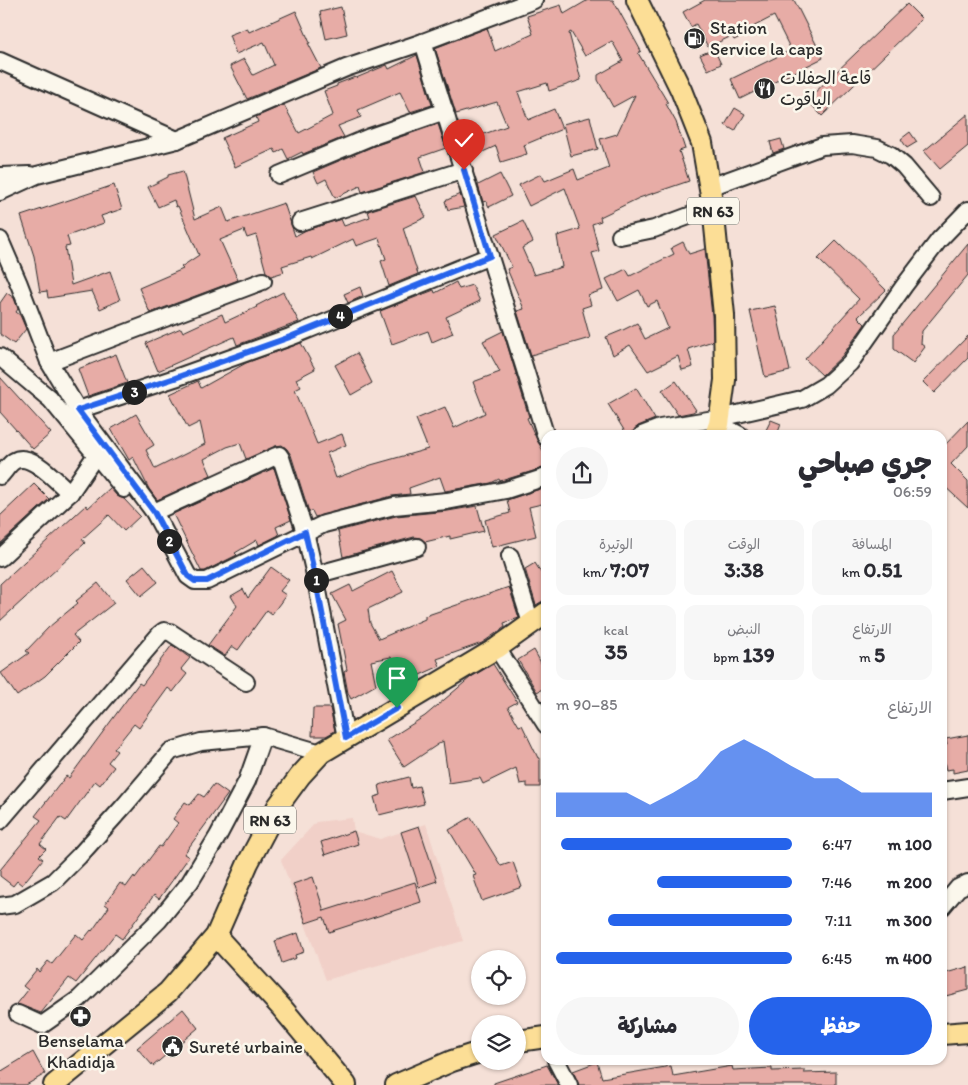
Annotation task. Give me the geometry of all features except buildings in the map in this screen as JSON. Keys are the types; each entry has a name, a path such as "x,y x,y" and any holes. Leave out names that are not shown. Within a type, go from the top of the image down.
{"main road":[{"name":"RN 63","path":"637,0 681,90 702,143 713,207 724,315 725,380 718,426"},
{"name":"RN 63","path":"54,1085 168,992 216,936 248,863 278,806 300,776 321,753 497,648 539,618"},
{"path":"216,936 282,1008 346,1085"},
{"path":"947,1034 968,1032"},
{"path":"526,1040 541,1039"},
{"path":"396,1085 471,1055"}],"street":[{"path":"0,192 37,176 176,140 346,68 423,42 534,0"},
{"path":"423,42 544,430"},
{"path":"0,61 176,140"},
{"path":"279,175 370,137 445,111"},
{"path":"710,187 822,146 852,144 877,148 892,155 931,198"},
{"path":"300,222 464,170"},
{"path":"0,176 37,176"},
{"path":"620,236 654,228 713,207"},
{"path":"655,430 660,428 718,426 802,399 826,385 850,363 939,240 968,210"},
{"path":"0,240 50,362 78,410 154,512 188,576 195,581 207,581 324,524 394,506 447,501 506,490 541,479"},
{"path":"78,410 290,337 490,256"},
{"path":"50,362 263,281"},
{"path":"0,358 50,399 170,544"},
{"path":"0,558 70,493 96,455"},
{"path":"154,512 279,455 305,532 346,738"},
{"path":"0,476 14,461 24,458 34,461 70,493"},
{"path":"315,576 417,547"},
{"path":"510,556 539,618"},
{"path":"0,821 164,631 170,632 246,682"},
{"path":"497,648 541,718"},
{"path":"0,906 15,904 53,882 124,806 171,751 201,742 263,736 321,753"},
{"path":"18,1014 42,1026 79,999 159,920 190,882 218,836 247,782 263,736"},
{"path":"947,790 968,787"},
{"path":"947,900 958,888 968,883"},
{"path":"559,1065 569,1085"}],"shaded area":[{"path":"352,818 354,831 380,839 426,824 463,941 326,980 281,860 316,822"}],"place":[{"name":"Station Service la caps","path":"694,38"},
{"name":"قاعة الحفلات الياقوت","path":"764,88"},
{"name":"Benselama Khadidja","path":"81,1016"},
{"name":"Sureté urbaine","path":"173,1047"}],"route":[{"path":"397,708 346,738 305,532 207,581 195,581 188,576 154,512 78,410 290,337 490,256 464,170"}]}
